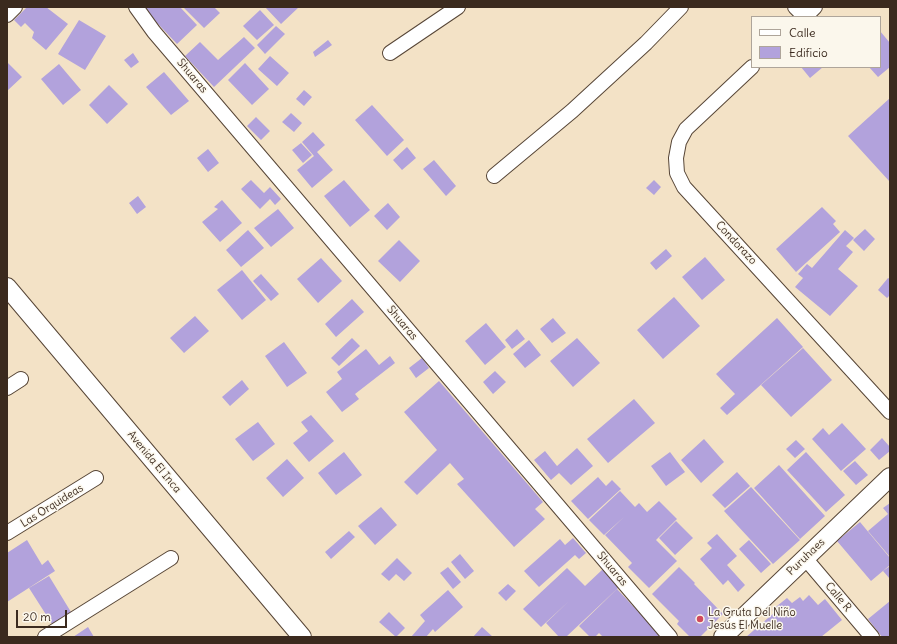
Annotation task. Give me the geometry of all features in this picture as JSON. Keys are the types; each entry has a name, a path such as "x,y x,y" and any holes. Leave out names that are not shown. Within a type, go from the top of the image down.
{"street":[{"name":"Shuaras","path":"136,7 154,32 670,637"},
{"path":"390,53 458,7"},
{"path":"494,176 572,111 646,43 681,7"},
{"path":"795,7 804,16"},
{"path":"806,16 815,7"},
{"name":"Condorazo","path":"751,68 686,129 679,142 676,158 678,173 684,187 890,412"},
{"name":"Avenida El Inca","path":"7,286 302,637"},
{"path":"7,388 21,379"},
{"name":"Puruhaes","path":"722,637 890,477"},
{"name":"Las Orquideas","path":"7,533 96,478"},
{"path":"45,637 171,558"},
{"name":"Calle R","path":"805,558 872,637"}],"building":[{"path":"27,7 46,7 68,24 46,50 32,38 34,32 25,23 21,27 14,20"},
{"path":"142,7 180,7 197,25 177,44"},
{"path":"183,7 214,7 220,13 204,28"},
{"path":"265,7 299,7 281,24"},
{"path":"260,10 274,25 257,40 243,26"},
{"path":"79,20 106,36 85,70 58,54"},
{"path":"276,26 285,34 265,54 257,45"},
{"path":"881,32 890,43 890,67 878,77 870,68 881,68"},
{"path":"244,37 255,48 214,87 185,56 200,42 218,60"},
{"path":"328,40 332,45 315,57 313,52"},
{"path":"133,53 139,62 131,68 124,60"},
{"path":"270,56 289,73 277,86 258,69"},
{"path":"7,62 22,77 7,91"},
{"path":"245,63 269,89 252,105 228,80"},
{"path":"59,64 81,90 63,105 41,79"},
{"path":"802,68 822,68 810,78"},
{"path":"164,72 189,101 171,115 146,87"},
{"path":"109,85 128,104 107,124 89,105"},
{"path":"304,90 312,97 304,106 296,99"},
{"path":"890,98 890,182 848,136"},
{"path":"372,105 404,140 387,156 355,120"},
{"path":"291,113 302,123 294,132 282,122"},
{"path":"256,117 270,131 261,140 247,126"},
{"path":"313,132 325,145 317,152 333,170 312,188 297,170 314,156 302,142"},
{"path":"301,143 312,155 303,163 292,150"},
{"path":"407,147 416,158 402,170 393,160"},
{"path":"208,149 219,163 208,172 197,158"},
{"path":"434,160 456,186 446,196 423,169"},
{"path":"251,180 264,193 270,187 281,199 275,205 270,199 260,209 241,189"},
{"path":"344,180 370,210 350,227 324,196"},
{"path":"654,180 661,187 654,195 646,188"},
{"path":"138,196 146,207 137,214 129,203"},
{"path":"222,200 242,223 220,242 202,222 218,209 214,207"},
{"path":"388,203 400,217 387,230 374,216"},
{"path":"822,207 836,221 833,224 840,232 796,272 776,249"},
{"path":"278,209 294,228 271,247 254,228"},
{"path":"865,229 875,239 864,251 853,240"},
{"path":"248,230 264,248 241,267 226,250"},
{"path":"845,230 854,238 846,246 853,252 838,269 858,286 830,316 795,287 803,278 798,274 807,264 812,268"},
{"path":"399,240 420,261 400,282 378,261"},
{"path":"666,249 672,256 656,270 650,263"},
{"path":"705,257 725,280 702,300 682,277"},
{"path":"321,258 342,281 318,303 297,279"},
{"path":"242,270 266,300 242,320 217,290"},
{"path":"261,274 279,294 271,301 253,281"},
{"path":"888,278 890,279 890,295 887,298 878,290"},
{"path":"674,297 700,326 663,359 637,330"},
{"path":"352,299 364,312 336,337 325,324"},
{"path":"195,316 209,331 184,353 170,338"},
{"path":"553,318 566,333 552,343 540,329"},
{"path":"777,318 803,347 727,415 720,408 735,394 716,374"},
{"path":"486,323 506,347 485,365 465,341"},
{"path":"517,329 525,339 512,349 505,340"},
{"path":"352,338 360,346 339,366 331,358"},
{"path":"577,338 600,363 573,387 550,361"},
{"path":"529,340 541,355 525,368 513,354"},
{"path":"284,342 307,373 287,387 265,356"},
{"path":"803,348 832,380 791,417 761,385"},
{"path":"366,349 379,365 390,356 395,363 355,394 359,399 342,412 326,392 342,379 337,372"},
{"path":"422,358 429,368 416,378 409,368"},
{"path":"495,371 506,382 493,394 483,382"},
{"path":"242,380 249,389 230,406 222,397"},
{"path":"439,381 543,502 535,509 545,519 514,547 457,484 464,479 450,463 417,495 404,482 437,450 404,412"},
{"path":"634,399 655,423 608,463 587,439"},
{"path":"311,415 334,441 309,462 293,443 308,431 301,422"},
{"path":"258,422 275,444 253,461 235,439"},
{"path":"842,423 866,449 841,471 812,439 823,428 829,435"},
{"path":"882,438 890,447 890,451 879,460 870,450"},
{"path":"704,439 724,462 701,483 681,460"},
{"path":"796,440 805,449 795,458 786,449"},
{"path":"577,448 593,466 571,485 559,473 551,480 534,460 545,451 557,466"},
{"path":"344,452 362,475 336,495 318,473"},
{"path":"670,452 685,472 666,486 651,466"},
{"path":"806,452 845,495 826,512 787,470"},
{"path":"287,459 304,478 283,497 266,478"},
{"path":"855,461 868,475 856,485 843,471"},
{"path":"779,465 825,516 800,539 754,488"},
{"path":"737,472 750,486 725,508 712,495"},
{"path":"598,477 606,486 612,480 621,489 588,519 571,501"},
{"path":"751,487 800,540 773,564 724,511"},
{"path":"620,491 635,507 639,503 647,512 659,501 677,519 656,540 677,561 649,588 628,567 632,563 605,535 624,517 604,535 589,520"},
{"path":"890,503 890,557 868,531 888,514 883,508"},
{"path":"381,507 397,525 375,545 358,526"},
{"path":"676,521 693,538 675,555 659,538"},
{"path":"860,522 890,558 890,565 871,581 837,541"},
{"path":"349,531 355,537 331,559 325,552"},
{"path":"717,534 737,556 727,565 745,585 738,592 728,580 723,585 700,559 712,548 707,543"},
{"path":"573,538 586,553 579,559 575,555 539,587 524,571 560,539 565,545"},
{"path":"27,540 42,565 48,560 55,571 7,602 7,553"},
{"path":"749,540 771,564 761,573 739,549"},
{"path":"460,554 474,571 465,579 451,562"},
{"path":"397,558 412,573 404,581 396,574 389,581 381,574"},
{"path":"890,566 890,579 883,571"},
{"path":"448,567 461,582 453,589 440,573"},
{"path":"679,567 695,583 668,610 652,594"},
{"path":"567,568 585,586 603,569 619,587 566,637 559,637 546,623 569,601 541,627 523,609"},
{"path":"49,576 71,612 52,624 29,588"},
{"path":"508,584 516,591 506,601 498,593"},
{"name":"La Gruta Del Niño Jesús El Muelle","path":"694,584 723,614 700,637 690,637 677,624 679,621 668,610"},
{"path":"617,589 662,637 603,637 599,633 595,637 590,637 579,626"},
{"path":"448,590 463,607 435,632 433,629 426,637 411,637 425,621 420,615"},
{"path":"809,595 818,605 825,599 842,620 821,637 746,637 775,612 772,610 787,598 792,603 800,597 803,601"},
{"path":"890,601 890,637 882,637 868,619"},
{"path":"389,612 405,628 396,637 379,622"},
{"path":"88,627 94,637 73,637"},
{"path":"482,627 493,637 473,637"}],"place":[{"name":"La Gruta Del Niño Jesús El Muelle","path":"700,619"}]}
